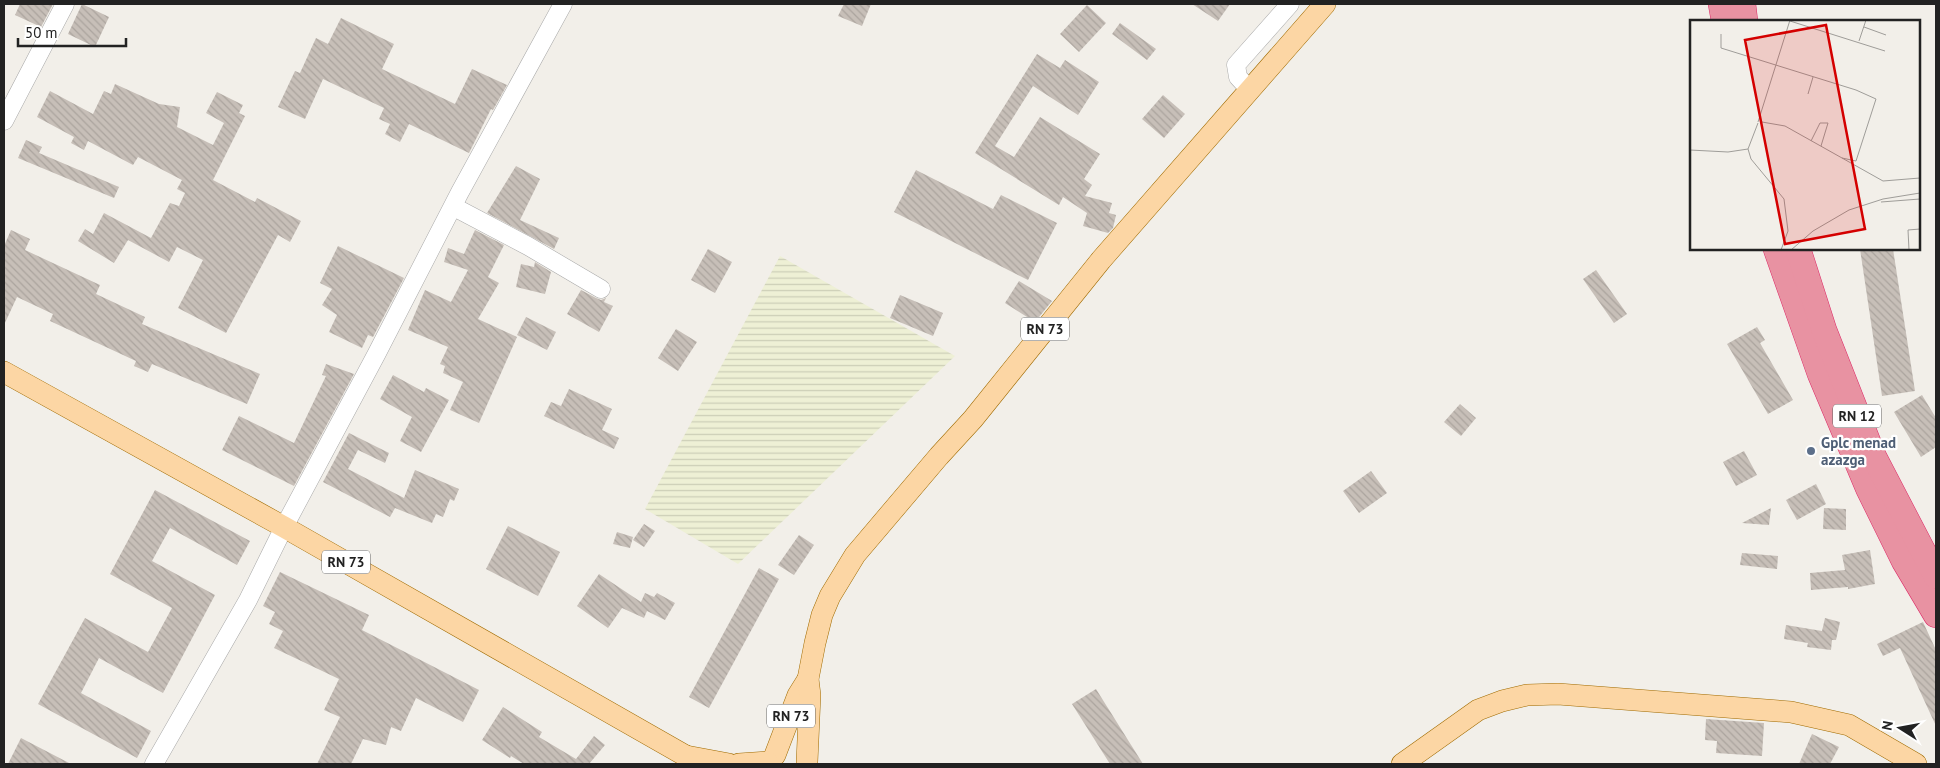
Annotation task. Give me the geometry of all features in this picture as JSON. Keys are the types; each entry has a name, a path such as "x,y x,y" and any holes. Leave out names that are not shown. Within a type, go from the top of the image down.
{"highway":[{"path":"1721,4 1724,20"},
{"path":"1743,4 1745,20"},
{"name":"RN 12","path":"1776,250 1820,374 1868,488 1904,561 1936,615"},
{"name":"RN 12","path":"1798,250 1824,330 1874,456 1936,576"}],"main road":[{"name":"RN 73","path":"808,763 810,694 808,679 822,615 830,596 856,554 938,456 979,412 1101,260 1324,4"},
{"name":"RN 73","path":"4,372 284,527 692,760 729,764"},
{"name":"RN 73","path":"769,761 798,694 808,679"},
{"path":"1402,764 1478,710 1502,701 1527,695 1558,694 1791,712 1824,718 1849,725 1916,764"},
{"path":"739,764 769,761 783,752 802,756 808,763"}],"street":[{"path":"4,122 65,4"},
{"path":"154,764 248,600 284,527 454,207 460,192 563,4"},
{"path":"1249,89 1238,78 1236,65 1290,4"},
{"path":"454,207 528,246 601,289"}],"green space":[{"path":"780,256 955,356 738,564 645,509"}],"building":[{"path":"20,4 53,4 41,27 15,15"},
{"path":"82,4 109,17 95,47 68,34"},
{"path":"844,4 871,4 862,26 838,16"},
{"path":"1192,4 1230,4 1218,21"},
{"path":"1087,5 1106,23 1079,52 1060,34"},
{"path":"341,18 394,44 382,69 455,104 472,69 507,85 493,110 491,109 469,153 409,124 400,142 385,134 390,124 379,119 384,108 323,79 305,119 278,107 295,71 300,73 316,38 328,44"},
{"path":"1120,23 1156,49 1147,60 1112,34"},
{"path":"1037,54 1060,68 1065,60 1099,82 1078,115 1033,86 995,146 1014,157 1040,117 1100,154 1084,179 1092,185 1085,196 1112,203 1109,213 1116,215 1113,228 1108,233 1083,226 1087,213 1063,197 1059,205 975,153"},
{"path":"115,84 159,104 180,107 177,127 213,145 224,123 206,113 217,92 243,105 239,113 245,116 213,180 255,202 257,198 301,221 290,242 278,235 226,333 178,308 203,260 177,247 169,262 128,240 114,263 78,241 85,229 93,234 104,213 151,238 170,203 179,206 185,193 177,189 182,180 138,157 133,165 88,141 84,150 71,143 74,137 37,117 50,91 93,114 104,91 111,94"},
{"path":"1163,95 1185,114 1164,138 1142,119"},
{"path":"26,140 42,147 39,153 119,187 114,198 18,158"},
{"path":"516,166 540,179 520,220 559,238 554,249 487,213"},
{"path":"916,170 993,209 1001,195 1057,223 1028,280 894,212"},
{"path":"11,230 30,239 25,250 100,285 96,294 145,317 142,324 260,374 247,404 152,364 148,372 134,366 136,361 50,321 53,314 17,297 4,325 4,246"},
{"path":"475,230 504,245 488,277 499,283 478,319 517,337 479,423 450,410 463,382 443,373 445,366 440,364 448,347 408,330 425,290 451,302 468,270 444,262 448,248 464,254"},
{"path":"338,246 404,278 373,337 368,335 362,348 329,332 337,315 322,305 332,289 320,283"},
{"path":"708,249 732,262 715,293 691,280"},
{"path":"1860,250 1893,250 1915,391 1882,396"},
{"path":"535,262 551,272 545,294 516,287 521,264 534,267"},
{"path":"1596,270 1627,314 1614,323 1583,279"},
{"path":"1019,281 1052,301 1035,322 1005,303"},
{"path":"581,290 601,300 606,298 604,302 613,306 599,332 567,314"},
{"path":"900,295 943,313 933,336 890,318"},
{"path":"526,317 556,332 547,350 517,335"},
{"path":"1757,327 1765,340 1760,343 1793,400 1768,414 1727,344"},
{"path":"676,329 697,342 678,371 658,358"},
{"path":"326,364 354,374 294,486 222,450 239,416 294,443 326,376 322,375"},
{"path":"393,375 424,392 426,388 449,400 421,452 400,441 412,417 380,399"},
{"path":"569,389 612,409 602,430 619,438 614,449 544,416 551,402 561,406"},
{"path":"1922,395 1936,418 1936,447 1921,457 1894,412"},
{"path":"1460,404 1476,418 1461,436 1444,422"},
{"path":"349,433 389,453 385,463 358,450 348,469 404,498 415,470 459,489 454,501 450,499 443,517 436,514 432,523 395,508 390,517 323,482"},
{"path":"1744,451 1757,475 1736,486 1723,462"},
{"path":"1371,471 1387,493 1359,513 1343,491"},
{"path":"1816,484 1826,504 1797,520 1786,500"},
{"path":"155,490 250,541 237,565 170,528 152,561 215,595 163,693 99,658 81,693 151,731 137,758 38,704 85,618 148,652 172,608 110,574"},
{"path":"1771,508 1769,525 1742,523"},
{"path":"1824,508 1846,509 1846,530 1823,529"},
{"path":"644,524 655,531 644,547 633,540"},
{"path":"508,526 560,552 538,596 486,569"},
{"path":"617,532 633,537 630,548 613,544"},
{"path":"799,535 814,545 794,575 778,565"},
{"path":"1870,550 1875,584 1848,589 1848,587 1811,590 1810,573 1845,570 1842,555"},
{"path":"1742,553 1778,556 1777,569 1740,565"},
{"path":"759,568 779,579 709,708 689,697"},
{"path":"280,572 369,615 362,630 479,690 463,722 416,698 401,731 391,727 386,745 363,739 351,764 317,764 340,717 324,710 339,679 274,648 283,631 269,624 275,612 263,606"},
{"path":"599,574 641,602 645,593 654,597 657,593 675,603 665,620 647,611 644,618 622,608 608,628 577,606"},
{"path":"1825,618 1840,622 1836,640 1832,640 1831,650 1807,647 1808,643 1784,639 1786,625 1822,631"},
{"path":"1923,622 1936,650 1936,726 1900,648 1883,656 1877,644"},
{"path":"1096,689 1143,764 1110,764 1072,704"},
{"path":"503,707 542,732 539,737 576,759 594,736 605,745 589,764 524,764 511,756 510,758 482,740"},
{"path":"1706,719 1764,723 1762,756 1716,753 1717,741 1705,740"},
{"path":"1812,734 1839,747 1830,764 1799,764"},
{"path":"21,738 71,764 8,764"}],"place":[{"name":"Gplc menad azazga","path":"1811,451"}]}
